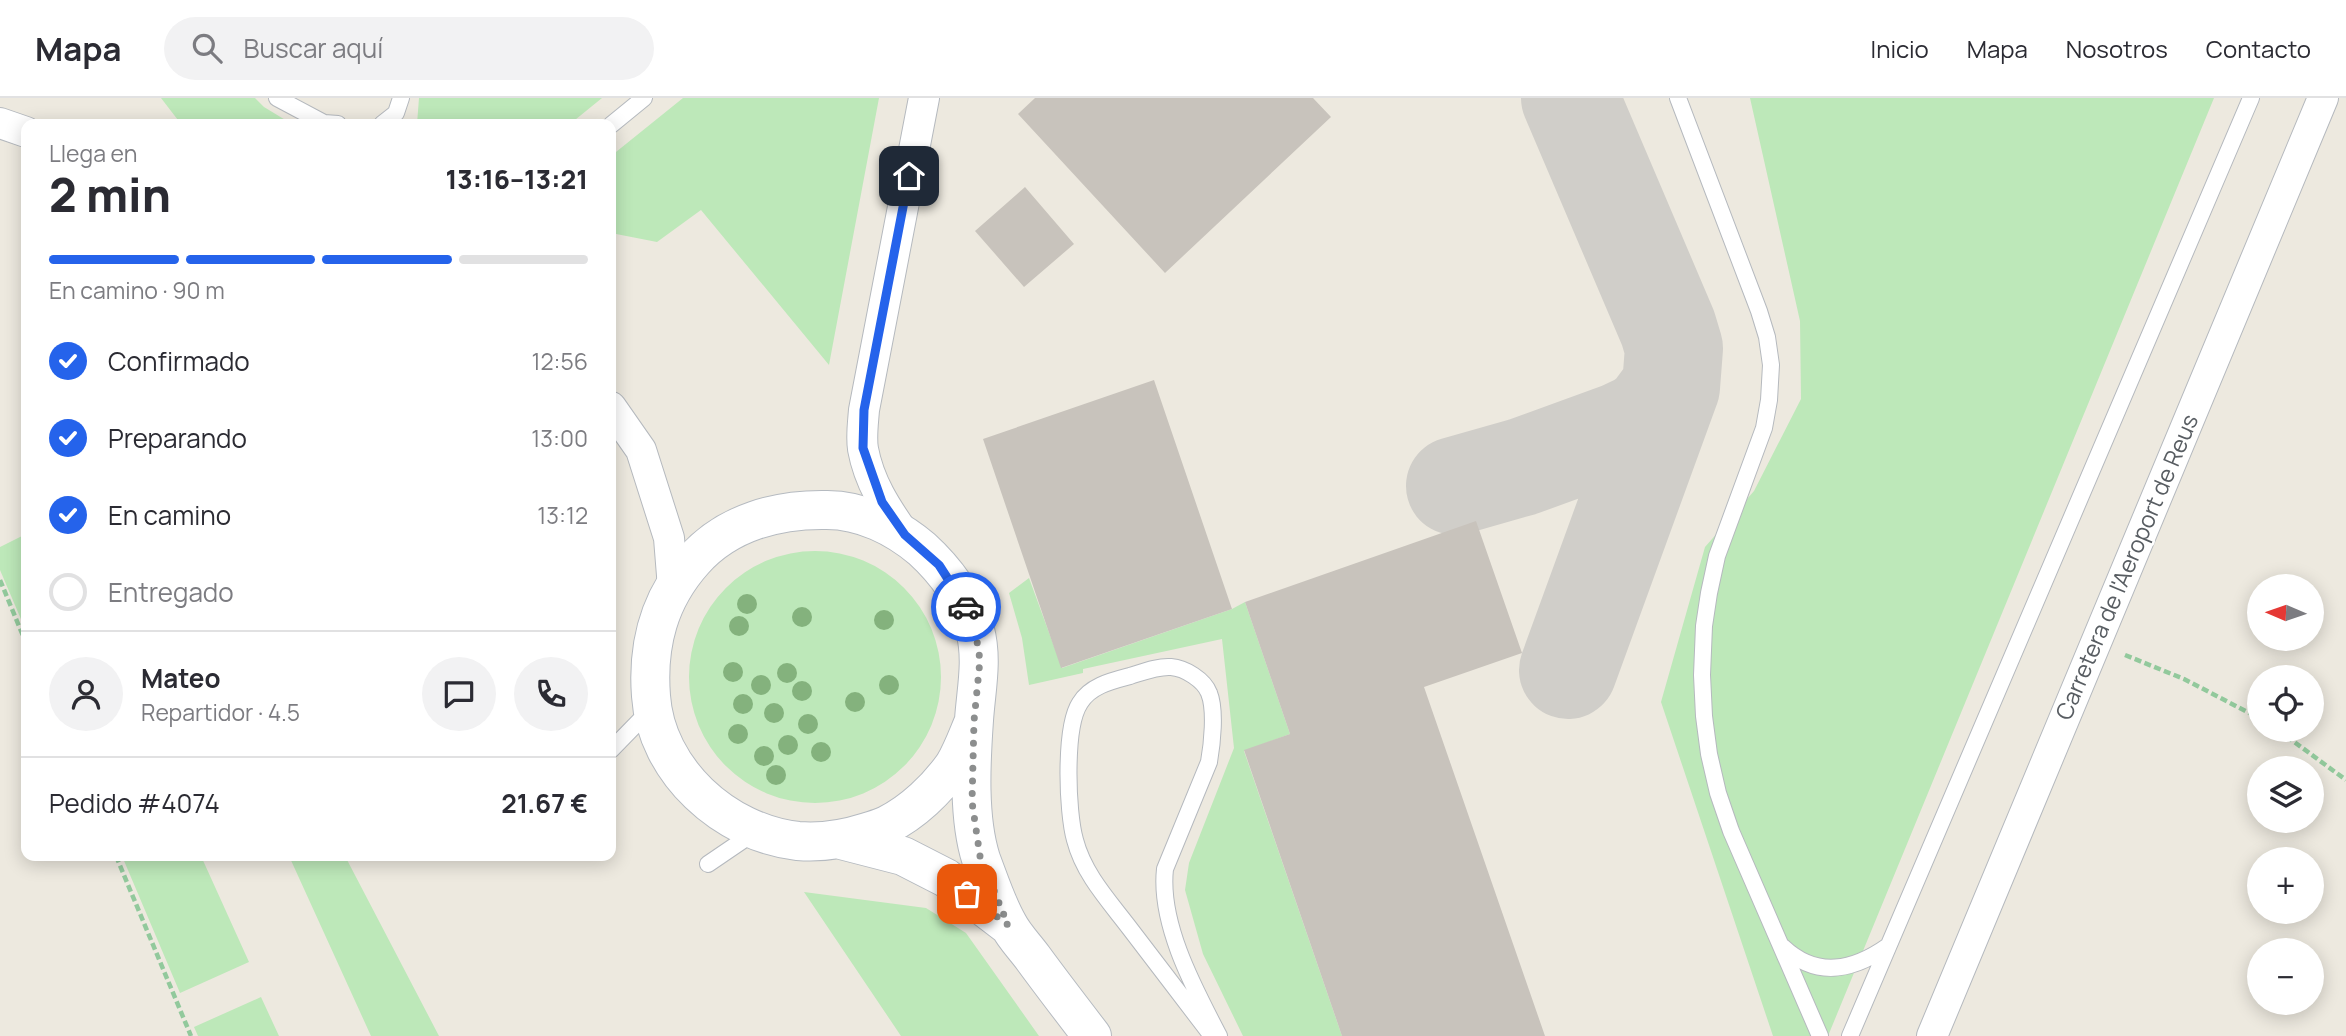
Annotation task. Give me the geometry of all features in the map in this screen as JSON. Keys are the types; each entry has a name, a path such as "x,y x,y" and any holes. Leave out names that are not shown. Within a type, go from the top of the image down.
{"main road":[{"path":"1008,925 946,878 903,856 841,840 798,841 756,831 719,812 688,783 665,748 651,709 649,667 656,626 673,588 695,558 725,534 759,518 797,509 834,510 871,518 905,535 939,565 964,602 975,629 980,660 974,721 972,802 980,856 1008,925 1092,1036"},
{"path":"841,840 886,826 925,800 955,764 974,721"}],"street":[{"path":"905,535 882,502 872,477 863,448 864,410 924,98"},
{"name":"Carretera de l'Aeroport de Reus","path":"1932,1036 2323,98"},
{"path":"0,123 21,130"},
{"path":"616,414 641,450 669,538 673,588"}],"lane":[{"path":"277,98 316,119"},
{"path":"390,119 396,113 401,98"},
{"path":"616,121 644,98"},
{"path":"1678,98 1759,311 1767,337 1771,365 1764,428 1717,556 1704,626 1702,675 1709,754 1731,831 1820,1036"},
{"path":"1850,1036 2251,98"},
{"path":"1212,1036 1088,873 1075,840 1071,815 1068,741 1072,720 1080,702 1091,691 1112,681 1170,667 1185,670 1200,681 1209,693 1213,744 1209,762 1165,869 1163,886 1166,906 1186,970 1219,1036"},
{"path":"616,745 651,709"},
{"path":"708,863 756,831"},
{"path":"1781,945 1802,961 1832,968 1851,966 1888,946"}],"path":[{"path":"0,580 21,631"},
{"path":"2095,643 2184,679 2247,712"},
{"path":"2295,742 2346,779"},
{"path":"118,861 191,1036"}],"green space":[{"path":"161,98 255,98 284,119 177,119"},
{"path":"419,98 602,98 576,119 417,119"},
{"path":"683,98 879,98 829,365 701,210 657,242 616,234 616,152"},
{"path":"1750,98 2214,98 1828,1036 1773,1036 1661,702 1705,547 1754,491 1801,399 1800,321"},
{"path":"21,536 21,619 0,570 0,547"},
{"path":"803,551 827,551 863,560 895,579 913,597 936,640 941,677 939,702 932,725 913,757 895,775 852,798 827,803 803,803 767,794 735,775 717,757 694,714 689,689 689,665 698,629 717,597 735,579 778,556"},
{"path":"1029,578 1062,668 1232,609 1245,602 1290,734 1244,751 1342,1036 1243,1036 1203,954 1185,890 1189,863 1234,748 1222,639 1083,669 1083,673 1029,685 1022,638 1009,593"},
{"path":"124,861 203,861 249,962 180,993"},
{"path":"291,861 348,861 439,1036 371,1036"},
{"path":"804,892 926,908 966,933 1039,1036 901,1036"},
{"path":"261,997 279,1036 198,1036 194,1027"}],"building":[{"path":"1035,98 1313,98 1331,117 1165,273 1018,114"},
{"path":"1025,187 1074,244 1024,287 975,231"},
{"path":"1154,380 1232,609 1061,668 983,439"},
{"path":"1476,521 1522,653 1424,687 1545,1036 1342,1036 1244,750 1290,734 1245,602"}],"taxiway":[{"path":"1568,670 1671,387 1674,348 1668,328 1570,98"},
{"path":"1455,486 1522,467 1621,431 1651,414 1671,387"}],"way so far":[{"path":"966,607 975,629 980,660 974,721 972,802 980,856 1008,925 967,894"}],"route":[{"path":"909,176 864,410 863,448 882,502 905,535 939,565 966,607"}]}
